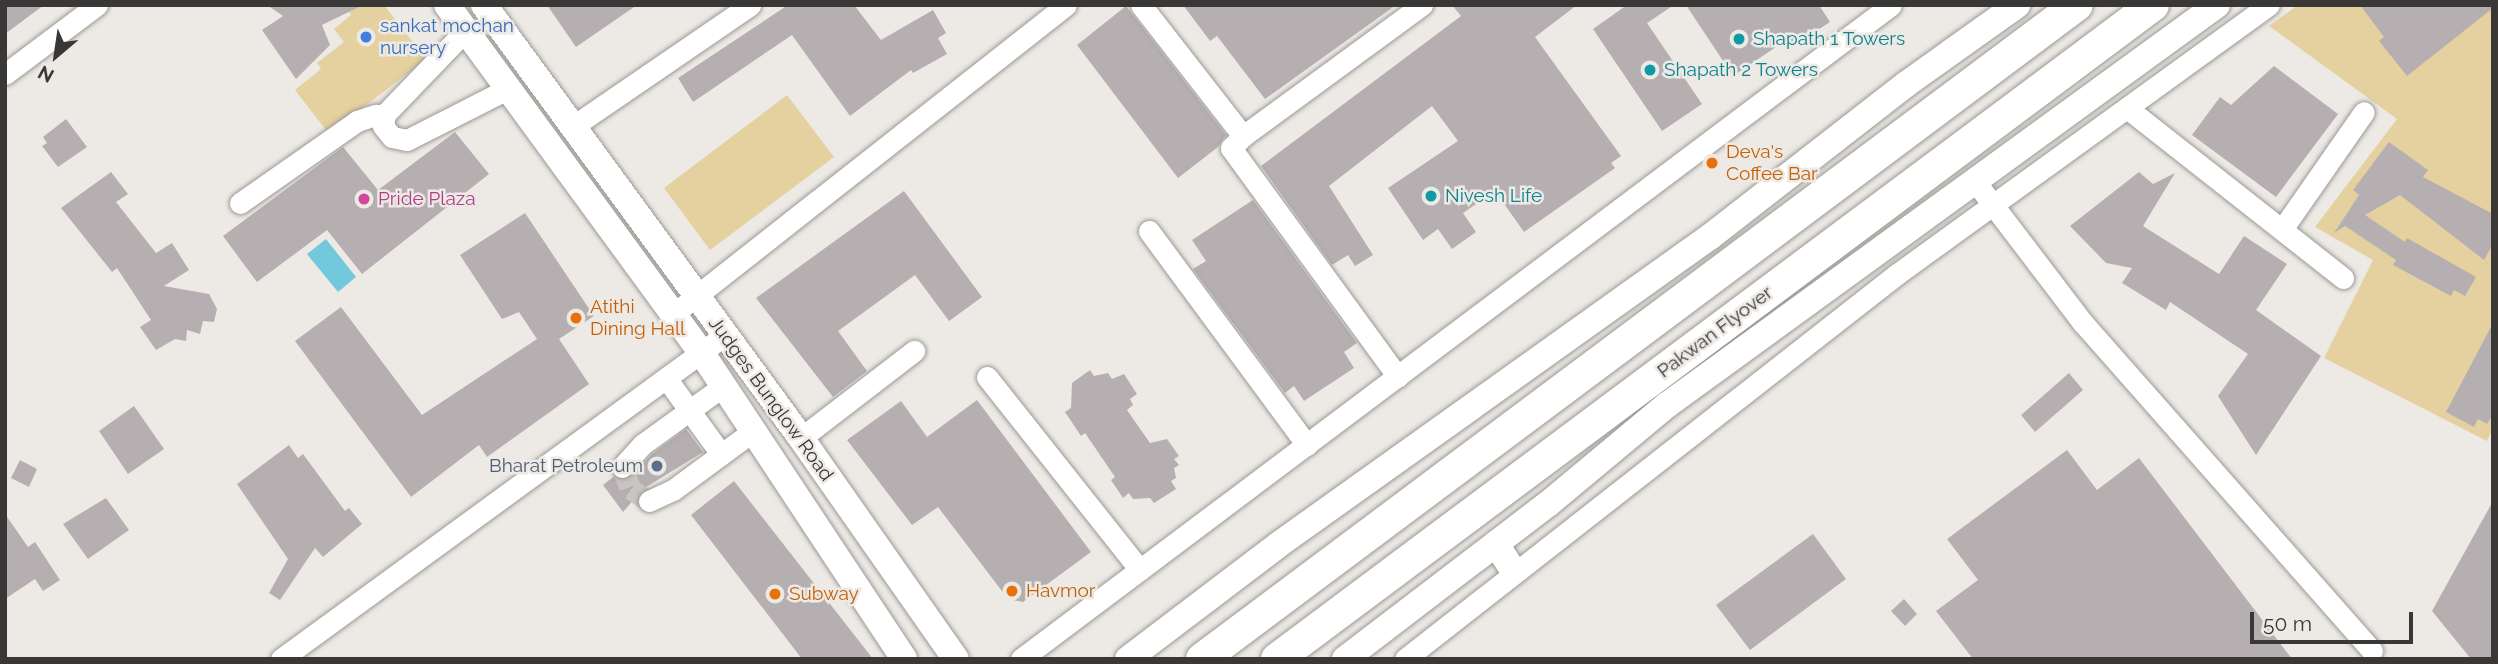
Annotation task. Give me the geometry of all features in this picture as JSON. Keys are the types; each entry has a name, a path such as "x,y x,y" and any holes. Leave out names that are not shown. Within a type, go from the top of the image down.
{"highway":[{"path":"1202,659 2077,5"},
{"name":"Pakwan Flyover","path":"1277,659 2153,5"}],"main road":[{"name":"Judges Bunglow Road","path":"447,5 505,90 701,352 904,659"},
{"name":"Judges Bunglow Road","path":"484,5 801,438 956,659"},
{"path":"1128,659 1278,545 1711,236 1905,85 2017,5"},
{"path":"1345,659 1496,544 1667,405 2217,5"},
{"path":"1496,544 1513,570"}],"street":[{"path":"5,74 97,5"},
{"path":"572,127 750,5"},
{"path":"673,315 1066,5"},
{"path":"1141,5 1242,136"},
{"path":"1398,377 1231,148 1242,136 1422,5"},
{"path":"1021,659 1891,5"},
{"path":"1405,659 1513,570 1993,204 2269,5"},
{"path":"382,120 465,31"},
{"path":"240,203 368,115 382,120 392,137 407,140 505,90"},
{"path":"2127,108 2283,228 2343,278"},
{"path":"2283,228 2364,112"},
{"path":"1974,180 2082,323 2370,656"},
{"path":"1149,231 1307,445"},
{"path":"281,659 725,335"},
{"path":"801,438 914,351"},
{"path":"667,377 722,454"},
{"path":"987,377 1140,570"},
{"path":"622,467 643,443 723,386"},
{"path":"649,501 673,489 753,431"}],"shaded area":[{"path":"345,5 384,5 426,59 329,134 295,90 321,69 317,63 344,42 334,29 351,15"},
{"path":"2298,5 2493,5 2493,428 2487,441 2324,358 2373,260 2315,227 2397,119 2269,26"},
{"path":"787,95 834,157 710,250 664,188"}],"water":[{"path":"326,239 356,277 338,292 307,254"}],"building":[{"path":"5,5 44,5 5,34"},
{"path":"267,5 363,5 322,25 330,45 296,79 262,30 283,16"},
{"path":"547,5 637,5 576,47"},
{"path":"788,5 854,5 881,40 933,10 946,33 938,38 947,54 913,73 911,70 850,116 792,35 693,102 678,78"},
{"path":"1183,5 1396,5 1265,99 1217,36 1210,41"},
{"path":"1452,5 1577,5 1535,37 1621,156 1611,163 1615,168 1524,232 1495,191 1463,213 1476,232 1452,249 1438,229 1423,240 1388,188 1458,141 1432,106 1329,186 1373,255 1355,266 1348,255 1332,265 1261,166 1461,16"},
{"name":"Shapath 2 Towers","path":"1627,5 1674,5 1647,23 1702,104 1662,131 1593,29"},
{"path":"1686,5 1819,5 1830,22 1790,48 1785,41 1733,76"},
{"path":"2360,5 2493,5 2493,8 2407,76 2379,41 2384,37"},
{"path":"1126,6 1226,135 1218,147 1178,178 1077,45"},
{"path":"2274,66 2338,114 2276,197 2192,135 2220,97 2231,105"},
{"path":"66,119 87,147 58,167 42,146 47,143 43,137"},
{"name":"Pride Plaza","path":"455,132 489,174 362,274 327,230 257,282 223,236 343,147 378,190"},
{"path":"2389,142 2428,170 2423,177 2493,214 2493,244 2484,260 2400,195 2365,215 2405,242 2407,238 2476,277 2465,296 2454,290 2451,296 2393,265 2396,260 2345,226 2334,233 2359,195 2353,190"},
{"path":"111,172 128,194 116,202 156,253 172,243 189,270 164,286 209,294 217,309 214,322 203,321 200,334 187,330 186,341 175,339 156,350 140,327 151,320 117,268 112,272 61,208"},
{"path":"2139,172 2153,184 2175,173 2143,226 2219,274 2244,236 2287,264 2256,310 2321,356 2256,455 2218,396 2248,354 2170,302 2166,310 2122,283 2132,268 2106,263 2070,226"},
{"path":"904,191 982,297 949,321 915,275 838,331 867,371 833,397 756,298"},
{"path":"1253,200 1357,343 1344,352 1354,368 1304,401 1294,386 1285,393 1193,269 1206,261 1192,240"},
{"path":"525,213 594,316 559,339 589,384 487,457 479,445 411,497 295,341 341,307 422,415 537,339 519,312 502,319 460,255"},
{"path":"2493,323 2493,414 2487,424 2478,419 2474,427 2446,412"},
{"path":"1090,370 1094,376 1108,373 1112,379 1124,374 1137,394 1130,399 1133,405 1127,410 1150,443 1167,439 1179,456 1174,459 1179,465 1174,468 1176,478 1171,481 1176,489 1154,503 1150,498 1133,499 1129,493 1123,498 1111,480 1115,477 1085,433 1081,436 1065,412 1071,408 1072,383"},
{"path":"2069,373 2083,390 2035,432 2021,415"},
{"path":"977,400 1091,552 1023,602 1008,599 938,507 912,525 847,440 901,401 927,437"},
{"path":"134,406 164,449 128,474 99,431"},
{"name":"Bharat Petroleum","path":"686,429 703,452 643,489 623,512 603,485 613,477 631,476 652,454"},
{"path":"289,445 298,458 303,454 345,511 349,508 362,524 323,557 315,548 280,600 269,593 288,559 237,484"},
{"path":"2067,450 2097,490 2139,458 2292,659 1973,659 1936,611 1978,580 1947,539"},
{"path":"20,460 37,469 29,487 11,478"},
{"path":"734,481 873,659 802,659 691,515"},
{"path":"106,498 129,530 88,559 63,524"},
{"path":"2493,501 2493,659 2471,659 2432,611"},
{"path":"5,514 28,547 35,542 60,580 43,591 35,579 5,599"},
{"path":"1813,534 1846,579 1750,650 1716,605"},
{"path":"1904,599 1917,614 1905,626 1891,611"}],"tunnel":[{"path":"622,467 631,489 649,501"}],"place":[{"name":"sankat mochan nursery","path":"366,37"},
{"name":"Shapath 1 Towers","path":"1739,39"},
{"name":"Shapath 2 Towers","path":"1650,70"},
{"name":"Deva's Coffee Bar","path":"1712,163"},
{"name":"Nivesh Life","path":"1431,196"},
{"name":"Pride Plaza","path":"364,199"},
{"name":"Atithi Dining Hall","path":"576,318"},
{"name":"Bharat Petroleum","path":"657,466"},
{"name":"Havmor","path":"1012,591"},
{"name":"Subway","path":"775,594"}]}
